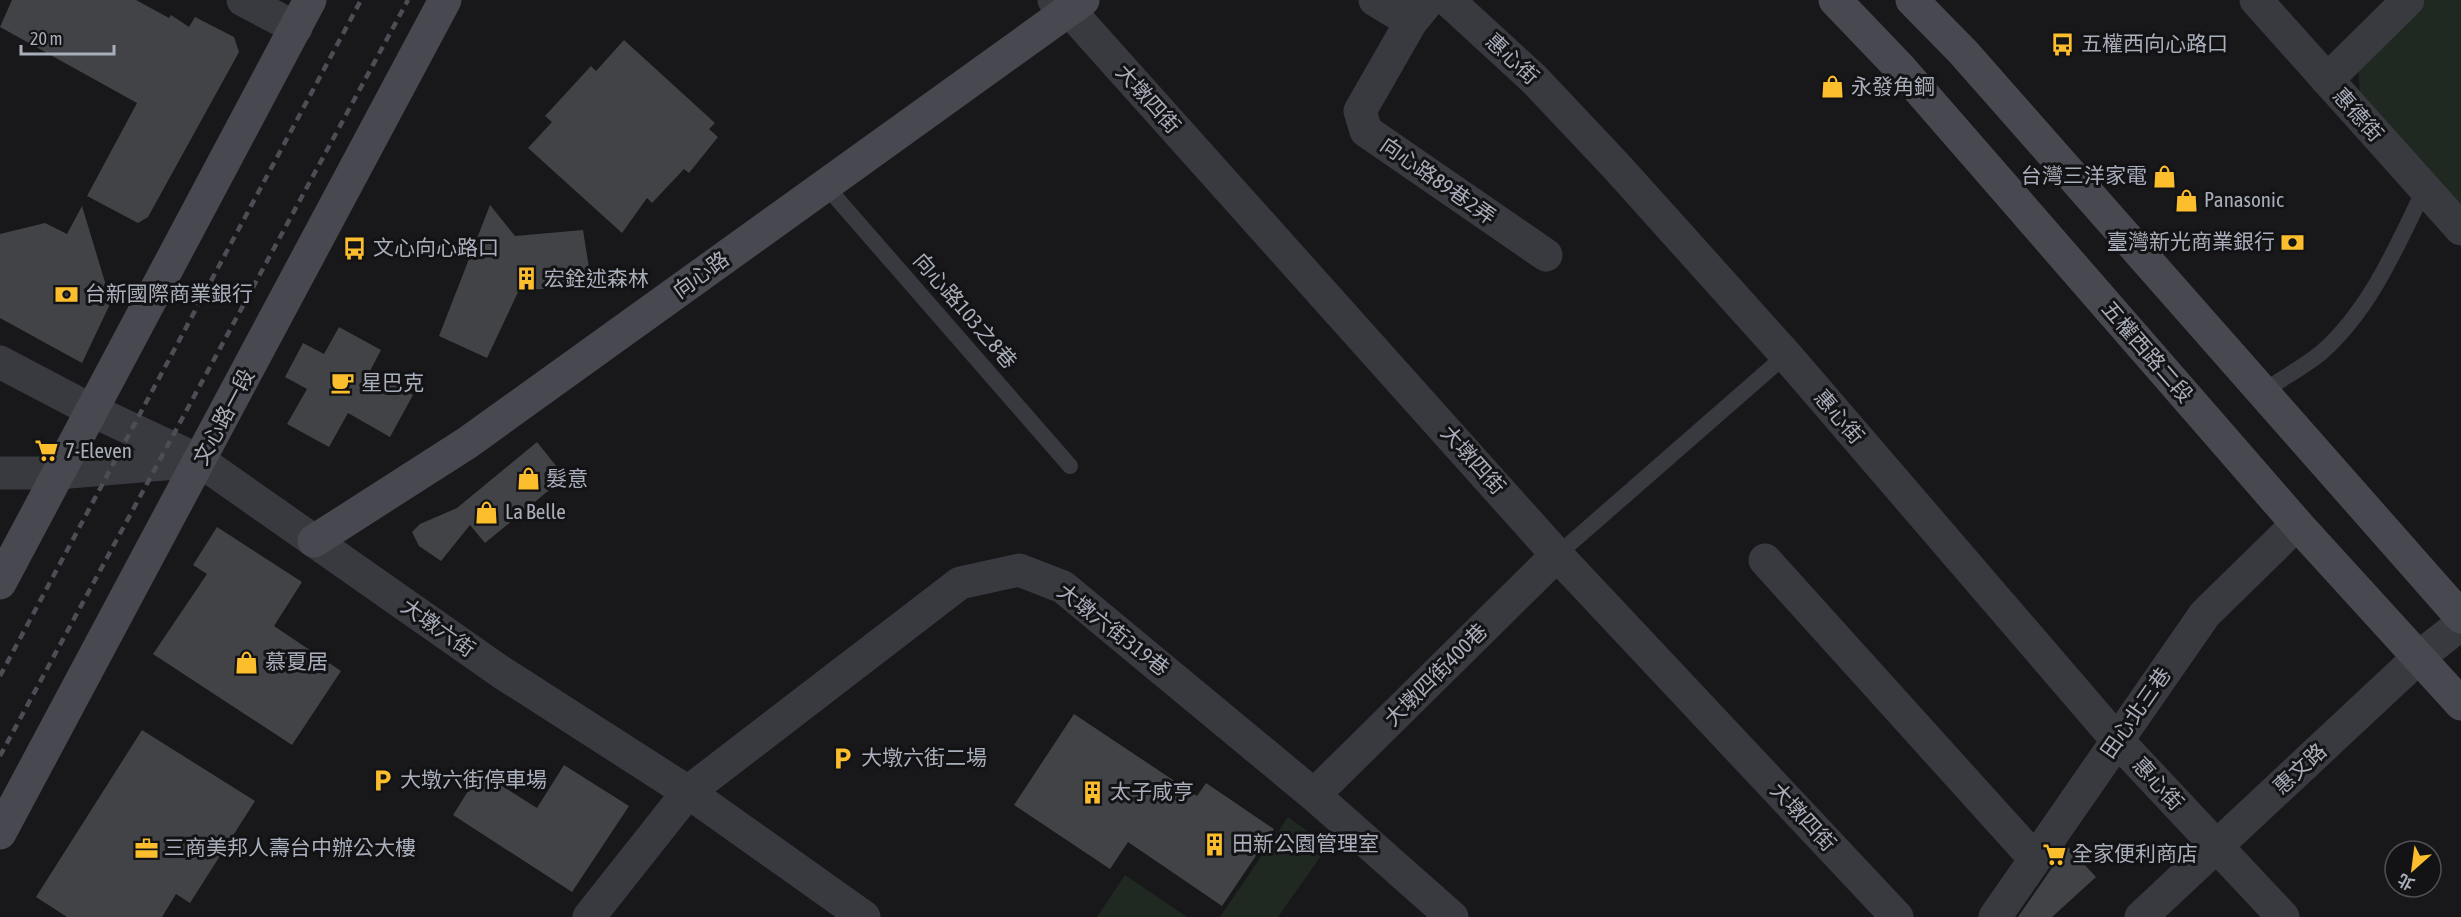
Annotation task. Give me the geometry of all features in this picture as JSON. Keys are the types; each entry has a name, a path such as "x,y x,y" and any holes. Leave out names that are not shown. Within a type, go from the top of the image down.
{"main road":[{"name":"文心路一段","path":"0,833 445,0"},
{"name":"五權西路二段","path":"1834,0 1902,70 2297,524 2461,704"},
{"path":"1912,0 1963,52 2261,393 2461,617"},
{"name":"向心路","path":"314,541 467,443 825,185 1068,3"},
{"path":"0,583 303,14"}],"street":[{"path":"243,0 303,14"},
{"path":"1376,0 1420,11"},
{"name":"惠心街","path":"1448,0 1535,80 1617,167 1786,355 2117,740 2283,917"},
{"name":"惠德街","path":"2256,0 2461,229"},
{"path":"2327,80 2408,0"},
{"name":"大墩四街","path":"1068,3 1557,555 1897,917"},
{"name":"向心路89巷2弄","path":"1420,11 1360,111 1366,131 1546,255"},
{"name":"大墩六街","path":"0,362 93,411 200,461 501,672 687,792 864,917"},
{"path":"0,473 57,473 200,461"},
{"name":"田心北三巷","path":"1995,917 2205,614 2297,524"},
{"name":"大墩四街400巷","path":"1314,795 1557,555"},
{"path":"1765,560 2035,859"},
{"name":"大墩六街319巷","path":"589,917 687,792 960,583 1019,570 1063,587 1314,795 1452,917"},
{"name":"惠文路","path":"2141,917 2419,657 2461,624"}],"lane":[{"name":"向心路103之8巷","path":"825,185 1070,466"},
{"path":"2261,393 2322,352 2355,316 2383,273 2425,188"},
{"path":"1557,555 1786,355"}],"shaded area":[{"path":"2426,0 2461,0 2461,207 2360,94 2358,66"},
{"path":"1288,817 1328,846 1278,917 1220,917"},
{"path":"1125,875 1187,917 1097,917"}],"building":[{"path":"12,0 136,0 169,18 171,15 189,27 195,17 234,37 239,52 148,217 138,223 87,196 137,103 0,27"},
{"path":"624,40 715,123 709,129 718,137 689,173 684,169 652,203 647,198 622,233 528,148 552,122 545,116 591,66 596,71"},
{"name":"宏銓述森林","path":"490,205 515,236 583,230 592,287 519,290 487,358 439,336"},
{"path":"82,206 111,302 82,363 0,318 0,234 45,223 67,234"},
{"name":"星巴克","path":"339,327 381,350 370,371 413,395 390,437 348,413 329,447 287,424 307,389 285,377 303,343 324,354"},
{"path":"537,442 565,477 485,543 470,525 441,561 419,546 412,532 420,524 457,508"},
{"name":"慕夏居","path":"217,527 302,582 274,626 341,671 292,745 153,654 207,574 193,565"},
{"path":"1074,714 1197,796 1206,783 1274,829 1222,906 1128,842 1110,869 1014,805"},
{"name":"三商美邦人壽台中辦公大樓","path":"142,730 255,801 190,903 176,894 162,917 67,917 36,897"},
{"path":"564,765 629,806 572,892 453,815 480,772 537,808"},
{"path":"2067,846 2096,877 2052,917 2018,917"}],"railway":[{"path":"0,676 361,0"},
{"path":"0,756 408,0"}],"place":[{"name":"五權西向心路口","path":"2063,44"},
{"name":"永發角鋼","path":"1833,87"},
{"name":"台灣三洋家電","path":"2165,176"},
{"name":"Panasonic","path":"2186,200"},
{"name":"臺灣新光商業銀行","path":"2293,242"},
{"name":"文心向心路口","path":"355,248"},
{"name":"宏銓述森林","path":"526,279"},
{"name":"台新國際商業銀行","path":"67,294"},
{"name":"星巴克","path":"343,383"},
{"name":"7-Eleven","path":"47,451"},
{"name":"髮意","path":"528,479"},
{"name":"La Belle","path":"487,512"},
{"name":"慕夏居","path":"247,662"},
{"name":"大墩六街二場","path":"843,758"},
{"name":"大墩六街停車場","path":"382,780"},
{"name":"太子咸亨","path":"1092,792"},
{"name":"田新公園管理室","path":"1214,844"},
{"name":"三商美邦人壽台中辦公大樓","path":"146,848"},
{"name":"全家便利商店","path":"2054,854"}]}
